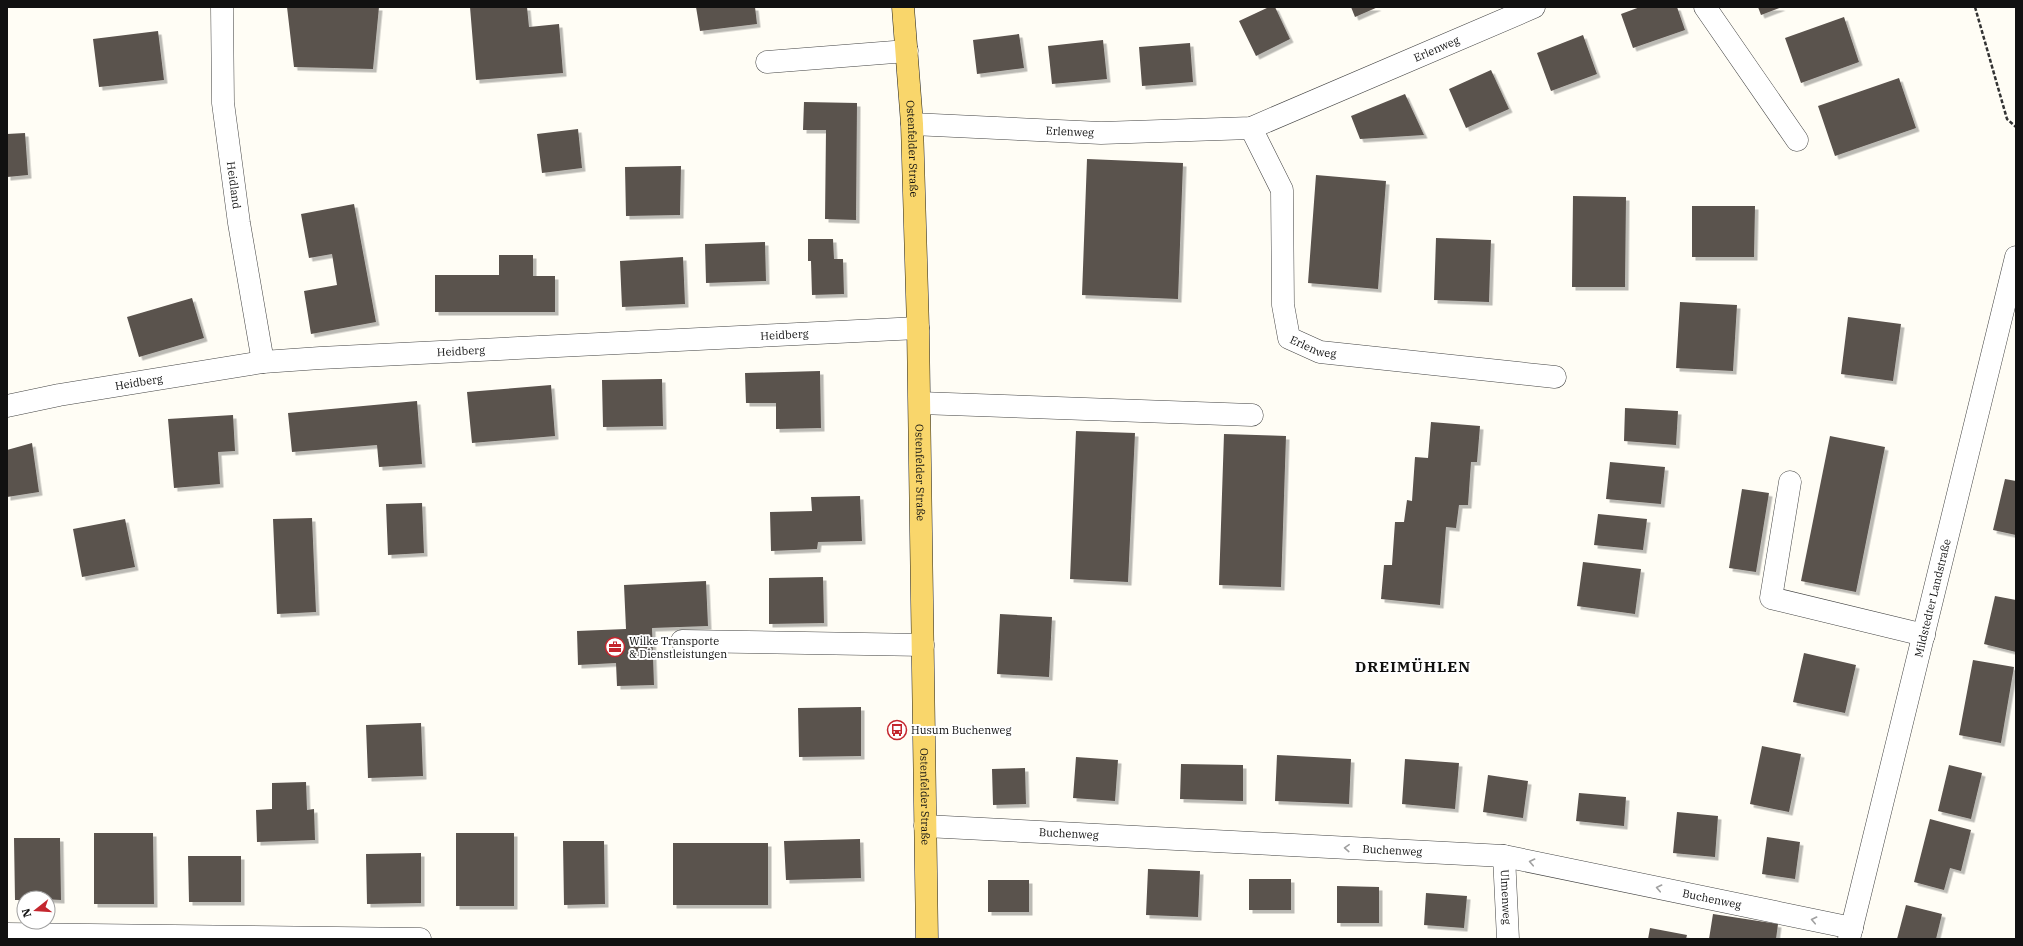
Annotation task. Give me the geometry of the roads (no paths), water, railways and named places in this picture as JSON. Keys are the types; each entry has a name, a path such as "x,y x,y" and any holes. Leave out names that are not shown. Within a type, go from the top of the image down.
{"main road":[{"name":"Ostenfelder Straße","path":"903,7 912,124 920,403 927,939"}],"street":[{"name":"Heidland","path":"222,7 222,103 239,223 263,362"},
{"name":"Erlenweg","path":"912,124 1101,133 1251,128 1534,7"},
{"path":"1705,7 1797,140"},
{"path":"767,62 907,51"},
{"name":"Erlenweg","path":"1251,128 1282,190 1283,305 1289,338 1320,352 1555,377"},
{"name":"Mildstedter Landstraße","path":"1851,933 2016,257"},
{"name":"Heidberg","path":"7,406 59,395 263,362 918,328"},
{"path":"920,403 1252,416"},
{"path":"1790,482 1771,598 1924,635"},
{"path":"682,642 923,645"},
{"name":"Buchenweg","path":"925,826 1504,856 1851,933"},
{"name":"Ulmenweg","path":"1504,856 1508,939"},
{"path":"7,934 420,939"}],"place":[{"name":"Wilke Transporte & Dienstleistungen","path":"615,647"},
{"name":"Husum Buchenweg","path":"897,730"}],"district":[{"name":"DREIMÜHLEN","path":"1413,666"}]}
